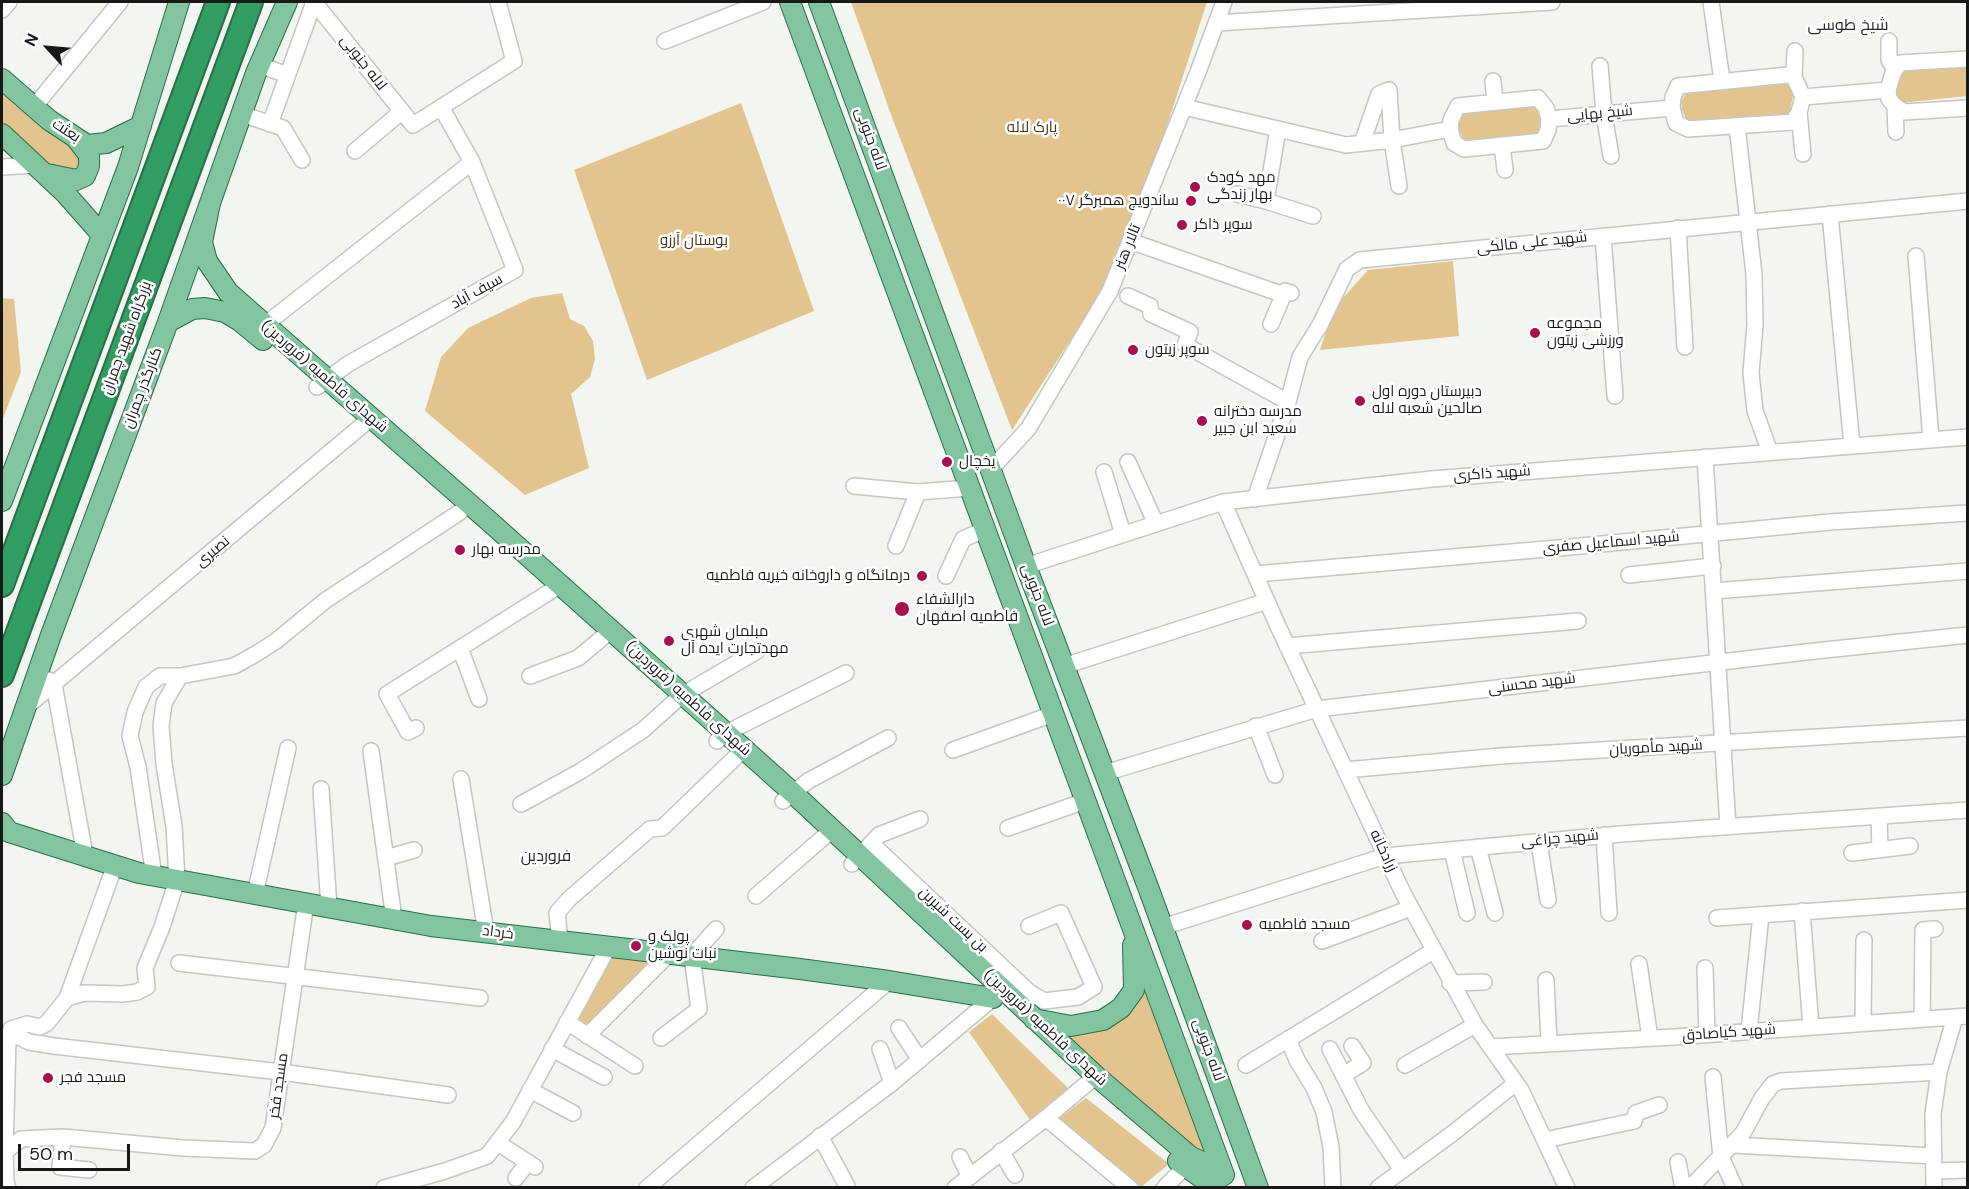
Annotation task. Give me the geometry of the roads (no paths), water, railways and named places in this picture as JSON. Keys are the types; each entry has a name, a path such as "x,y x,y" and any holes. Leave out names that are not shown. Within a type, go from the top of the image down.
{"highway":[{"path":"187,82 208,2"},
{"path":"2,585 218,2"},
{"name":"بزرگراه شهید چمران","path":"2,675 251,2"},
{"path":"219,90 263,2"},
{"path":"2,553 29,511"}],"main road":[{"path":"2,501 128,167 179,2"},
{"name":"کنارگذر چمران","path":"2,776 242,114 286,2"},
{"name":"لاله جنوبی","path":"790,2 1229,1188"},
{"name":"لاله جنوبی","path":"819,2 1258,1188"},
{"path":"799,26 811,32 863,171 872,175 878,171 880,165"},
{"name":"بعثت","path":"2,79 48,120 87,145 106,143 141,126"},
{"path":"2,134 65,193 102,235"},
{"path":"40,169 76,180 85,176 89,166 89,155 76,138"},
{"name":"شهدای فاطمیه (فروردین)","path":"210,203 202,242 207,261 228,292 260,329 367,423 460,512 602,638 678,698"},
{"path":"870,216 873,209 878,206 888,209 934,338 949,356"},
{"name":"شهدای فاطمیه (فروردین)","path":"168,322 192,309 205,308 225,312 260,329"},
{"name":"شهدای فاطمیه (فروردین)","path":"367,423 490,522 678,698 828,833 861,854 1034,1019 1091,1080 1185,1167 1216,1188"},
{"name":"خرداد","path":"4,830 154,876 394,919 889,981 993,998"},
{"name":"شهدای فاطمیه (فروردین)","path":"861,854 993,998 1091,1080 1191,1157 1209,1165 1220,1165"},
{"path":"1034,1019 1071,1026 1103,1020 1121,1008 1134,990 1133,930"},
{"path":"1126,1002 1159,1001 1186,991"}],"street":[{"path":"2,10 9,2"},
{"path":"34,107 120,2"},
{"path":"270,124 314,2"},
{"name":"لاله جنوبی","path":"314,2 413,125 441,107"},
{"path":"441,107 514,61 498,2"},
{"path":"664,41 763,2"},
{"name":"تالار هنر","path":"991,469 1028,429 1110,291 1224,2"},
{"path":"1216,24 1552,2"},
{"path":"1711,2 1722,81"},
{"path":"1889,41 1889,60 1895,69"},
{"path":"1794,76 1678,86 1673,97 1672,108 1676,123 1688,129 1793,122 1799,112 1803,97 1794,76 1795,51"},
{"path":"1968,59 1900,63 1890,80 1888,90 1889,99 1904,112 1968,108"},
{"path":"260,65 287,75"},
{"path":"1600,66 1604,114 1611,156"},
{"path":"1493,81 1495,102"},
{"path":"1362,143 1379,94 1389,90 1392,140 1399,186"},
{"path":"1803,97 1888,90"},
{"name":"شیخ بهایی","path":"1449,129 1458,106 1495,102 1538,98 1546,108 1549,119 1672,108"},
{"path":"1895,106 1896,132"},
{"name":"سیف آباد","path":"322,383 348,364 515,270 472,162 441,107"},
{"path":"1184,107 1346,145 1392,140 1449,129 1454,143 1464,149 1543,141 1548,130 1549,119"},
{"path":"355,151 402,112"},
{"path":"1799,112 1803,154"},
{"path":"242,114 283,128 302,160"},
{"path":"1737,126 1754,274 1755,325 1751,373 1755,411 1770,452"},
{"path":"1266,201 1278,129"},
{"path":"1502,145 1505,170"},
{"path":"260,329 472,162"},
{"path":"2,167 40,169"},
{"path":"1238,194 1313,216"},
{"name":"شهید علی مالکی","path":"1255,499 1288,402 1300,357 1320,325 1347,269 1360,260 1968,201"},
{"path":"1830,214 1852,446"},
{"path":"1677,228 1685,347"},
{"path":"1603,236 1615,396"},
{"path":"1130,240 1288,294 1271,324"},
{"path":"1916,256 1932,439"},
{"path":"1128,296 1150,306 1151,314 1190,332 1185,345 1288,402"},
{"name":"نصیری","path":"26,708 367,423"},
{"name":"شهید ذاکری","path":"1026,566 1223,502 1432,479 1968,437"},
{"path":"1705,457 1728,827"},
{"path":"1128,462 1156,524"},
{"path":"1104,472 1124,534"},
{"path":"854,486 918,492 970,488"},
{"path":"896,546 918,492"},
{"name":"زرادخانه","path":"1223,502 1287,646 1411,909 1475,1025 1516,1083 1568,1188"},
{"path":"154,876 138,767 130,736 135,712 146,687 160,676 180,676 234,666 254,655 276,641 326,600 460,512"},
{"name":"شهید اسماعیل صفری","path":"1255,574 1830,522 1968,513"},
{"path":"946,576 963,539 986,529"},
{"path":"1629,575 1713,567"},
{"path":"1714,591 1968,571"},
{"path":"416,728 408,732 387,694 551,591"},
{"path":"1064,666 1267,601"},
{"path":"1287,646 1578,621"},
{"name":"شهید محسنی","path":"1106,773 1317,709 1968,635"},
{"path":"530,676 578,658 602,638"},
{"path":"460,648 479,699"},
{"path":"521,804 581,771 643,730 678,698 758,651"},
{"path":"39,669 54,684 85,855"},
{"path":"722,737 846,673"},
{"path":"68,998 84,993 137,992 147,987 145,968 162,927 177,880 174,826 164,764 162,726 164,703 180,676"},
{"path":"953,750 1053,714"},
{"path":"1256,726 1275,775"},
{"name":"شهید مأموریان","path":"1346,770 1501,756 1968,728"},
{"path":"788,797 807,781 888,738"},
{"path":"255,894 288,748"},
{"path":"371,751 394,919"},
{"path":"560,941 557,913 568,899 650,829 662,828 740,753"},
{"path":"461,779 486,932"},
{"path":"321,789 329,907"},
{"path":"1008,828 1085,801"},
{"name":"شهید چراغی","path":"1163,927 1385,856 1604,835 1968,810"},
{"path":"1879,816 1880,849"},
{"path":"861,854 879,835 920,819"},
{"path":"756,896 828,833"},
{"path":"1604,835 1609,913"},
{"path":"1539,842 1548,900"},
{"path":"1852,853 1910,846"},
{"path":"1478,847 1495,913"},
{"path":"386,858 414,850"},
{"path":"1452,850 1467,913"},
{"name":"بن بست شیرین","path":"861,854 1029,992 1044,1001 1078,996 1094,987 1061,912 1029,926"},
{"path":"8,1188 3,1152 8,1041 11,1029 27,1024 40,1027 47,1023 68,998 115,865"},
{"path":"1717,918 1802,910 1968,900"},
{"name":"مسجد فخر","path":"3,1152 21,1139 63,1137 183,1148 255,1151 264,1144 273,1128 306,903"},
{"path":"1322,941 1411,909"},
{"path":"1802,910 1810,1027"},
{"path":"1749,1031 1761,915"},
{"path":"1922,1019 1923,930 1935,928"},
{"path":"661,1038 699,1009 692,956 716,929"},
{"path":"1863,1023 1864,940"},
{"path":"386,1187 445,1171 488,1156 513,1122 609,946"},
{"path":"1246,1065 1433,951"},
{"path":"587,1036 669,954"},
{"path":"179,963 480,998"},
{"path":"1639,964 1650,1038"},
{"path":"1706,968 1707,1034"},
{"path":"1546,980 1549,1043"},
{"path":"647,1188 889,981"},
{"path":"1450,983 1484,982"},
{"path":"753,1188 892,1083 993,998"},
{"path":"1934,1188 1933,1114 1939,1072 1961,1016"},
{"name":"شهید کیاصادق","path":"1490,1047 1961,1016"},
{"path":"567,1022 634,1066"},
{"path":"1405,1065 1475,1025"},
{"path":"17,1027 20,1037 29,1042 281,1072 448,1095"},
{"path":"899,1028 920,1060"},
{"path":"1288,1039 1324,1112 1331,1148 1333,1188"},
{"path":"1343,1075 1364,1063 1352,1046"},
{"path":"552,1049 604,1077"},
{"path":"880,1049 892,1083"},
{"path":"1330,1050 1362,1110 1402,1170"},
{"path":"1690,1188 1743,1133 1762,1098 1773,1084 1781,1081 1939,1072"},
{"path":"1713,1077 1721,1157 1735,1188"},
{"path":"956,1188 1091,1080"},
{"path":"1378,1188 1516,1083"},
{"path":"530,1090 573,1113"},
{"path":"1545,1140 1634,1121 1636,1113 1659,1105"},
{"path":"1046,1118 1130,1188"},
{"path":"820,1136 847,1186"},
{"path":"63,1137 60,1167 89,1170"},
{"path":"498,1143 532,1164 516,1178"},
{"path":"1733,1145 1934,1156"},
{"path":"1001,1151 1015,1175"},
{"path":"960,1157 970,1177"},
{"path":"1678,1162 1683,1188"},
{"path":"1164,1188 1185,1167"},
{"path":"1934,1172 1968,1170"}],"place":[{"name":"مهد کودک بهار زندگی","path":"1195,187"},
{"name":"ساندویچ همبرگر ۰۰۷","path":"1191,201"},
{"name":"سوپر ذاکر","path":"1182,225"},
{"name":"مجموعه ورزشی زیتون","path":"1535,333"},
{"name":"سوپر زیتون","path":"1133,350"},
{"name":"دبیرستان دوره اول صالحین شعبه لاله","path":"1360,401"},
{"name":"مدرسه دخترانه سعید ابن جبیر","path":"1202,421"},
{"name":"یخچال","path":"947,462"},
{"name":"مدرسه بهار","path":"460,550"},
{"name":"درمانگاه و داروخانه خیریه فاطمیه","path":"922,576"},
{"name":"دارالشفاء فاطمیه اصفهان","path":"902,609"},
{"name":"مبلمان شهری مهدتجارت ایده آل","path":"669,641"},
{"name":"مسجد فاطمیه","path":"1247,925"},
{"name":"پولک و نبات نوشین","path":"636,946"},
{"name":"مسجد فجر","path":"48,1078"}],"district":[{"name":"شیخ طوسی","path":"1848,26"},
{"name":"فروردین","path":"546,857"}],"park label":[{"name":"پارک لاله","path":"1032,128"},
{"name":"بوستان آرزو","path":"694,241"}]}
